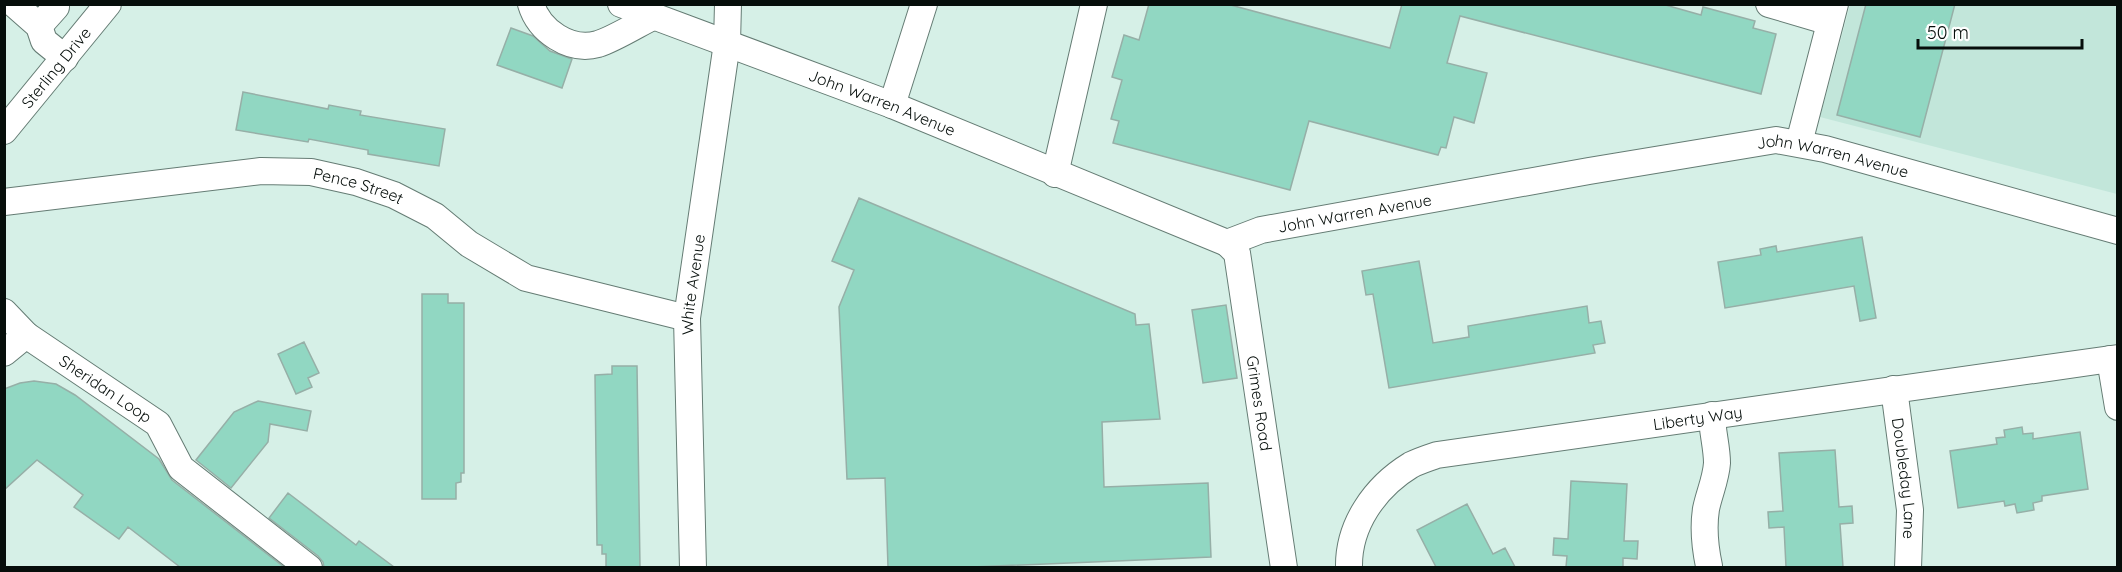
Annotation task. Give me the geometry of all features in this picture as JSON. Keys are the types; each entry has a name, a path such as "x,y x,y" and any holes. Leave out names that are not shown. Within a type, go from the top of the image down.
{"street":[{"path":"4,14 13,4 47,16 44,41 65,58"},
{"name":"Sterling Drive","path":"4,131 108,4"},
{"path":"531,4 539,23 553,36 582,46 598,44 654,16"},
{"name":"John Warren Avenue","path":"621,4 892,105 1227,243 1261,230 1599,169 1776,140 1799,143 2118,231"},
{"name":"White Avenue","path":"693,567 687,318 727,43 728,4"},
{"path":"892,105 924,4"},
{"path":"1055,174 1094,4"},
{"path":"1769,4 1832,13 1799,143"},
{"name":"Pence Street","path":"4,202 261,171 312,172 356,182 394,195 435,216 469,244 526,278 687,318"},
{"name":"Grimes Road","path":"1227,243 1237,253 1284,567"},
{"name":"Sheridan Loop","path":"4,312 26,335 158,424 181,468 309,567"},
{"path":"4,353 26,335"},
{"name":"Liberty Way","path":"1349,567 1353,532 1366,507 1390,481 1412,465 1437,455 2114,358 2118,407"},
{"name":"Doubleday Lane","path":"1894,388 1910,510 1908,567"},
{"path":"1712,415 1717,464 1713,490 1707,508 1705,550 1713,567"}],"shaded area":[{"path":"1850,5 2117,5 2117,194 1820,117"}],"building":[{"path":"1149,4 1227,4 1390,48 1402,4 1662,4 1701,15 1703,7 1755,21 1753,28 1776,34 1761,94 1460,16 1447,63 1487,73 1474,123 1454,117 1446,148 1441,147 1438,155 1309,121 1290,190 1113,143 1119,121 1111,119 1122,80 1112,77 1124,35 1139,40"},
{"path":"1866,4 1955,4 1920,137 1837,115"},
{"path":"511,28 533,36 550,51 572,59 562,88 497,65"},
{"path":"243,92 328,109 329,105 361,111 360,115 445,129 439,166 368,154 368,150 309,139 308,142 236,130"},
{"path":"859,198 1135,314 1136,325 1149,324 1160,419 1102,422 1104,487 1208,483 1211,557 972,567 888,567 885,478 847,479 839,307 854,270 832,261"},
{"path":"1862,237 1876,318 1860,321 1854,286 1725,308 1718,262 1761,255 1760,249 1776,246 1777,252"},
{"path":"1419,261 1433,343 1469,337 1468,326 1587,306 1589,323 1601,321 1605,343 1593,345 1595,353 1389,388 1373,294 1366,295 1362,271"},
{"path":"422,294 448,294 448,303 464,303 464,473 461,473 461,482 456,483 456,499 422,499"},
{"path":"1226,305 1237,378 1203,383 1192,310"},
{"path":"304,342 319,373 308,378 312,387 296,394 278,354"},
{"path":"612,366 637,366 640,567 606,567 606,554 602,554 602,545 597,545 595,375 612,374"},
{"path":"34,381 56,384 75,395 159,459 172,480 284,567 180,567 128,527 119,539 74,507 83,495 37,460 4,490 4,389"},
{"path":"258,401 311,411 307,431 270,424 268,442 231,488 196,460 234,412"},
{"path":"2022,427 2023,434 2033,433 2033,439 2080,432 2088,489 2042,496 2042,501 2033,503 2034,510 2017,513 2015,504 2005,506 2004,501 1958,508 1950,451 1997,444 1996,438 2005,437 2004,430"},
{"path":"1835,450 1839,507 1852,506 1853,523 1840,524 1843,567 1786,567 1784,527 1769,528 1768,512 1783,511 1779,453"},
{"path":"1571,481 1627,484 1624,541 1638,541 1637,559 1623,558 1623,567 1566,567 1567,556 1553,555 1554,538 1568,539"},
{"path":"288,493 356,545 359,541 394,567 324,567 318,556 269,518"},
{"path":"1467,504 1493,554 1505,548 1515,567 1436,567 1417,530"}]}
